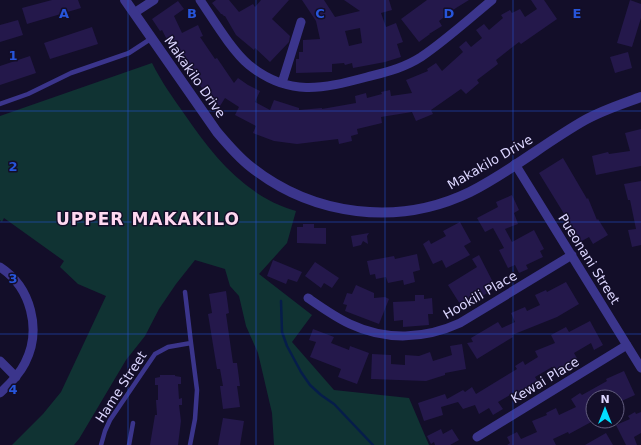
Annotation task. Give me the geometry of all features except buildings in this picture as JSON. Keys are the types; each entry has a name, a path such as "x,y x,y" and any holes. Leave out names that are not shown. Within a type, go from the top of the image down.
{"street":[{"name":"Makakilo Drive","path":"125,0 218,132 233,150 268,180 289,192 310,201 333,208 356,212 403,212 426,208 449,201 470,191 585,120 616,105 641,97"},
{"path":"134,13 154,0"},
{"path":"200,0 239,56 267,77 282,83 301,87 325,87 400,68 421,57 492,0"},
{"path":"282,83 301,22"},
{"name":"Pueonani Street","path":"515,164 641,368"},
{"name":"Hookili Place","path":"308,298 336,317 362,329 390,336 419,336 447,329 460,323 572,255"},
{"path":"0,267 21,287 29,303 36,312 32,346 26,362 0,394"},
{"name":"Kewai Place","path":"477,437 627,345"},
{"path":"0,361 16,376"}],"lane":[{"path":"0,104 28,94 71,73 129,53 152,38"},
{"path":"185,292 197,390 195,419 190,445"},
{"name":"Hame Street","path":"101,445 110,420 153,356 164,348 191,342"},
{"path":"129,445 133,423"}],"green space":[{"path":"152,63 167,89 219,160 246,185 262,196 278,205 296,211 287,243 259,274 312,315 292,342 334,390 409,398 429,445 274,445 272,413 258,353 246,326 239,296 230,286 225,269 195,260 159,309 145,336 126,360 74,445 12,445 43,414 61,392 106,296 78,284 60,267 64,261 4,218 2,222 0,220 0,116"}],"waterway":[{"path":"281,301 282,332 287,346 301,372 310,385 334,404 373,445"}],"district":[{"name":"UPPER MAKAKILO","path":"148,219"}]}
